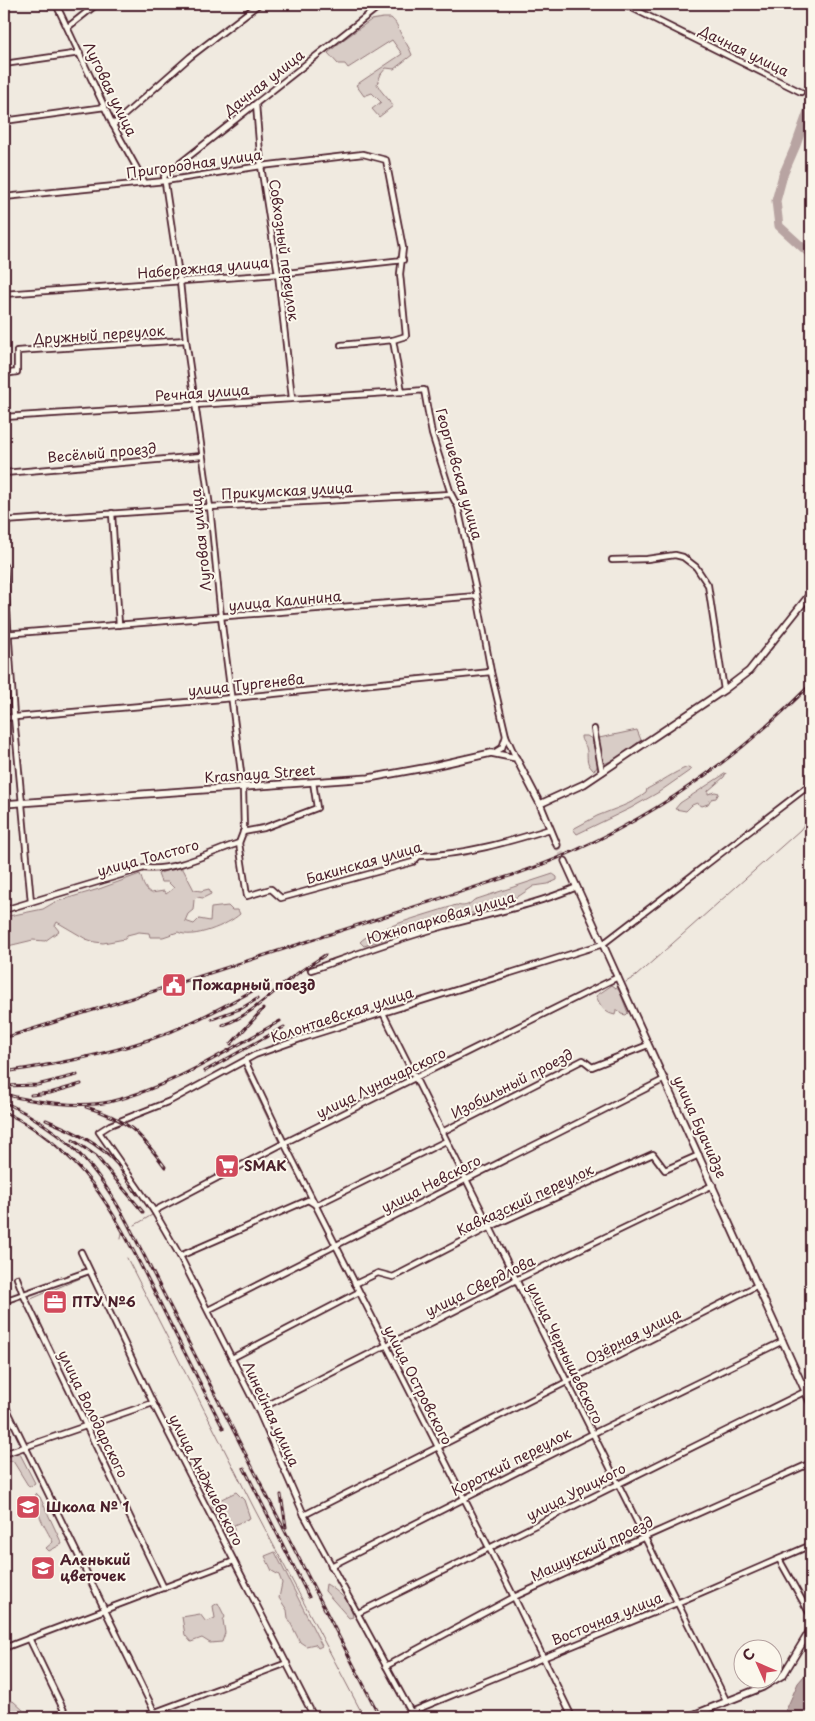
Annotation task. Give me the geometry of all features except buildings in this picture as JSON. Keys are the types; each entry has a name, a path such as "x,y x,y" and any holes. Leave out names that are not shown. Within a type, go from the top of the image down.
{"street":[{"name":"Луговая улица","path":"56,4 113,125 145,183"},
{"path":"68,27 97,4"},
{"path":"113,125 190,57 259,4"},
{"name":"Дачная улица","path":"164,181 164,176 256,104 374,6 382,4"},
{"name":"Дачная улица","path":"624,4 801,92"},
{"path":"4,64 80,53"},
{"name":"Совхозный переулок","path":"256,104 261,166 278,274 292,398"},
{"path":"4,121 105,107"},
{"name":"Пригородная улица","path":"4,197 164,181 261,166 363,154 386,160 403,248 403,260"},
{"name":"Луговая улица","path":"164,181 180,282 186,340 210,507 221,618 233,698 243,788 244,832 239,842"},
{"path":"341,345 393,340 406,336 400,274 403,260"},
{"name":"Набережная улица","path":"4,294 278,274 403,260"},
{"name":"Дружный переулок","path":"4,374 17,372 17,351 186,340"},
{"path":"393,340 402,392"},
{"name":"Георгиевская улица","path":"402,392 424,390 432,434 451,494 458,507 491,672 506,736 540,804 557,845"},
{"name":"Речная улица","path":"4,417 402,392"},
{"name":"Весёлый проезд","path":"4,473 202,456"},
{"name":"Прикумская улица","path":"4,521 210,507 451,494"},
{"path":"112,514 119,625"},
{"path":"612,560 647,559 674,555 683,557 696,566 708,585 724,690"},
{"path":"4,566 6,634 31,902"},
{"path":"540,804 584,784 724,690 749,671 811,593"},
{"name":"улица Калинина","path":"6,634 477,596"},
{"name":"улица Тургенева","path":"4,718 233,698 491,672"},
{"path":"594,729 602,772"},
{"path":"494,753 502,748 506,736"},
{"name":"Krasnaya Street","path":"4,804 369,778 494,753 516,758"},
{"path":"244,832 264,828 317,808 313,782"},
{"path":"603,944 811,784"},
{"name":"Бакинская улица","path":"239,842 246,896 271,889 281,898 413,862 419,856 439,855 505,842 550,829"},
{"name":"улица Толстого","path":"4,910 144,868 155,870 196,859 239,842"},
{"name":"улица Буачидзе","path":"565,861 811,1404"},
{"name":"Южнопарковая улица","path":"311,970 441,927 502,913 559,895 577,887"},
{"name":"Колонтаевская улица","path":"99,1132 170,1101 256,1055 603,944"},
{"name":"улица Луначарского","path":"154,1211 284,1143 618,977"},
{"name":"улица Чернышевского","path":"383,1013 727,1702"},
{"name":"Изобильный проезд","path":"442,1132 583,1060 592,1067 648,1045"},
{"name":"улица Островского","path":"245,1061 354,1284 514,1598 572,1717"},
{"name":"улица Невского","path":"208,1310 664,1079"},
{"name":"Линейная улица","path":"99,1132 154,1211 180,1256 258,1410 304,1515 411,1712"},
{"path":"180,1256 308,1200 316,1205 446,1142"},
{"name":"Кавказский переулок","path":"354,1284 378,1273 393,1277 490,1228 653,1154 665,1170 699,1155"},
{"name":"улица Свердлова","path":"258,1410 516,1280 712,1185"},
{"name":"улица Анджиевского","path":"81,1252 88,1271 153,1403 314,1717"},
{"path":"4,1301 88,1271"},
{"name":"улица Володарского","path":"17,1278 164,1588"},
{"name":"Озёрная улица","path":"304,1515 758,1285"},
{"path":"232,1358 359,1292"},
{"name":"Короткий переулок","path":"331,1566 592,1434 783,1341"},
{"name":"улица Урицкого","path":"358,1613 806,1392"},
{"path":"4,1454 153,1403"},
{"path":"4,1404 103,1610 156,1715"},
{"name":"Машукский проезд","path":"386,1666 514,1598 811,1463"},
{"name":"Восточная улица","path":"411,1712 677,1603 811,1545"},
{"path":"779,1559 811,1616"},
{"path":"4,1648 234,1561"},
{"path":"688,1717 763,1687 783,1675 811,1629"},
{"path":"30,1638 67,1717"},
{"path":"142,1717 156,1715 287,1663"}],"shaded area":[{"path":"391,18 395,21 412,55 394,69 386,68 381,74 377,84 393,106 379,117 372,109 381,102 372,93 364,96 356,85 402,54 392,40 348,68 345,64 338,64 328,53 371,20"},
{"path":"637,730 641,740 619,757 604,764 602,762 597,742 599,738"},
{"path":"581,736 587,736 592,739 598,764 596,769 593,770 589,764 587,750"},
{"path":"688,767 692,769 659,792 631,808 577,834 573,829 597,816 635,800 646,793 647,789"},
{"path":"726,773 708,791 708,794 719,793 708,804 702,806 697,803 686,811 675,809 680,803"},
{"path":"173,868 183,869 194,890 209,889 211,894 203,898 197,897 194,900 193,910 188,914 185,921 194,924 199,919 210,921 211,908 228,906 232,910 238,910 240,914 219,927 201,933 184,934 178,932 163,937 150,937 149,933 139,932 127,935 125,939 103,943 86,939 57,922 55,926 59,931 45,941 33,940 8,946 4,944 4,917 43,909 55,902 140,874 148,891 151,893 164,891 166,894 174,888 168,882 161,882 158,874"},
{"path":"553,874 557,877 557,880 548,884 534,886 519,896 482,911 453,917 364,946 360,942 366,937 405,921 456,905 466,906 474,900"},
{"path":"612,985 619,990 628,1013 626,1015 621,1014 618,1010 616,1010 615,1015 608,1012 603,1008 596,996"},
{"path":"19,1452 35,1483 29,1487 13,1461 7,1462 4,1459"},
{"path":"236,1492 244,1500 250,1518 234,1525 234,1533 229,1536 221,1525 211,1504"},
{"path":"36,1493 40,1497 62,1544 49,1551 46,1548 53,1542 38,1512"},
{"path":"275,1552 322,1646 318,1648 315,1644 306,1646 300,1642 288,1618 287,1610 279,1598 282,1583 279,1575 272,1571 265,1556"},
{"path":"326,1584 348,1602 353,1617 349,1618 325,1591"},
{"path":"218,1603 225,1617 223,1620 225,1633 222,1642 210,1643 202,1638 191,1642 185,1635 182,1617 200,1614 206,1622 215,1618 213,1606"},
{"path":"811,1668 811,1717 783,1717 798,1683"},
{"path":"13,1701 24,1711 24,1717 4,1717 4,1703"}],"waterway":[{"path":"811,103 783,175 776,201 779,226 811,255"},
{"path":"626,982 636,976 800,830 807,821"},
{"path":"245,1071 279,1142"},
{"path":"135,1225 152,1215"},
{"path":"121,1239 122,1233"},
{"path":"127,1258 255,1510 364,1717"},
{"path":"31,1299 88,1275"}],"tunnel":[{"path":"557,845 565,861"}],"railway":[{"path":"4,1038 516,874 557,858 597,840 636,819 711,771 746,744 811,684"},
{"path":"223,1025 250,1011 294,976 325,955"},
{"path":"4,1072 88,1057 130,1046 195,1021 269,982"},
{"path":"212,1019 242,1008 257,999"},
{"path":"231,1044 263,1009"},
{"path":"4,1094 71,1104 98,1104 132,1096 176,1078 280,1021"},
{"path":"205,1071 284,1027"},
{"path":"4,1086 37,1085 77,1075"},
{"path":"31,1095 50,1093 81,1084"},
{"path":"4,1102 26,1113 62,1138 78,1152 105,1185 129,1226 380,1717"},
{"path":"86,1107 123,1122 140,1136 165,1167"},
{"path":"4,1112 33,1128 58,1147 98,1191 129,1242 223,1428"},
{"path":"46,1120 93,1143 110,1156 137,1194"},
{"path":"73,1140 96,1156 143,1212"},
{"path":"244,1468 309,1597"},
{"path":"281,1495 286,1527"}],"place":[{"name":"Пожарный поезд","path":"174,985"},
{"name":"SMAK","path":"227,1166"},
{"name":"ПТУ №6","path":"55,1302"},
{"name":"Школа № 1","path":"28,1507"},
{"name":"Аленький цветочек","path":"43,1568"}]}
